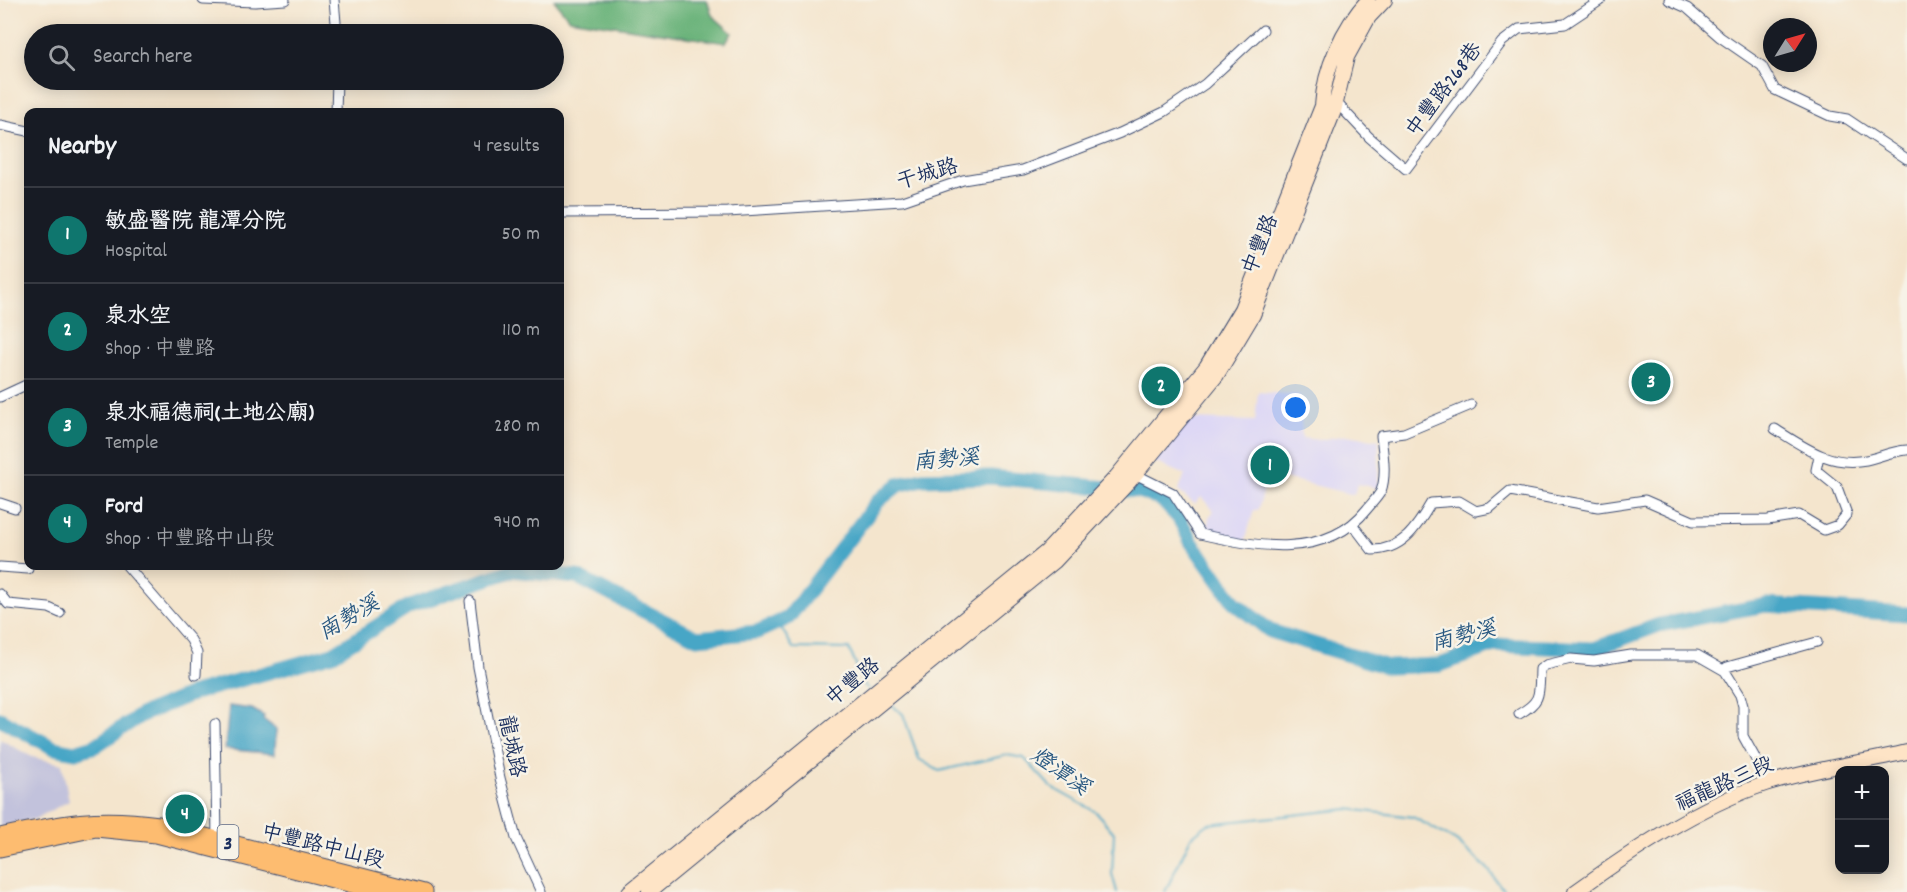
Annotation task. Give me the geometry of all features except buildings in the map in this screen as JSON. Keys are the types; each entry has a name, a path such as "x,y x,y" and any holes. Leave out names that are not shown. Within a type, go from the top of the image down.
{"main road":[{"name":"中豐路","path":"629,892 933,652 1055,561 1112,502 1126,475 1206,368 1241,309 1322,106 1323,91 1335,51 1359,10 1368,0"},
{"name":"中豐路","path":"648,892 933,652 1046,552 1097,498 1126,475 1217,375 1253,315 1336,102 1347,57 1369,17 1385,0"},
{"name":"福龍路三段","path":"1575,892 1675,828 1720,803 1769,783 1808,772 1907,752"},
{"name":"中豐路中山段","path":"0,836 96,818 159,824 424,892"},
{"name":"中豐路中山段","path":"0,849 73,832 96,829 125,830 156,835 380,892"}],"street":[{"path":"203,0 255,2 285,0"},
{"path":"334,0 336,24"},
{"name":"中豐路268巷","path":"1336,102 1369,137 1406,169 1502,42 1519,29 1565,24 1601,0"},
{"path":"1670,0 1687,8 1720,37 1762,66 1776,90 1830,116 1847,119 1907,159"},
{"name":"干城路","path":"564,213 728,213 902,201 963,180 1023,170 1120,133 1164,112 1205,84 1263,30"},
{"path":"336,108 337,90"},
{"path":"0,125 24,130"},
{"path":"0,397 24,386"},
{"path":"1126,475 1173,494 1200,534 1252,546 1327,540 1353,525 1381,492 1384,458 1382,436 1404,433 1471,405"},
{"path":"1775,429 1819,456 1850,461 1907,450"},
{"path":"1353,525 1372,550 1389,550 1401,543 1431,503 1459,501 1476,511 1490,508 1510,491 1598,507 1645,500 1693,520 1768,520 1799,515 1824,530 1838,525 1846,514 1837,487 1816,470 1819,456"},
{"path":"0,503 15,508"},
{"path":"0,567 24,569"},
{"path":"131,570 192,640 196,653 196,675"},
{"path":"0,594 8,604 49,608 60,613"},
{"name":"龍城路","path":"470,601 478,667 500,778 516,838 541,892"},
{"path":"1725,671 1727,668 1817,642"},
{"path":"1519,714 1534,706 1539,696 1540,669 1546,664 1571,659 1594,661 1631,655 1697,655 1725,671 1740,695 1743,706 1743,736 1769,783"},
{"path":"215,724 217,839"}],"shaded area":[{"path":"1258,392 1300,395 1302,438 1320,440 1346,435 1379,440 1378,488 1357,484 1354,495 1252,470 1251,479 1266,483 1258,510 1254,510 1245,541 1207,532 1209,517 1214,511 1201,497 1195,504 1178,491 1185,475 1152,461 1188,419 1255,421"},
{"path":"0,739 32,757 62,764 69,801 35,819 0,827"}],"green space":[{"path":"554,0 707,0 712,15 732,33 726,43 569,19"}],"water":[{"path":"229,706 252,709 264,716 263,719 276,729 275,754 225,749"}],"waterway":[{"name":"南勢溪","path":"0,719 54,748 75,752 95,746 141,715 194,693 333,654 409,606 513,570 577,577 697,638 757,632 788,618 878,501 898,485 922,479 991,477 1139,491 1162,500 1179,518 1192,543 1234,602 1270,631 1388,667 1440,665 1494,645 1594,649 1659,625 1766,605 1907,614"},
{"name":"燈潭溪","path":"778,622 793,648 849,649 865,686 869,689"},
{"name":"燈潭溪","path":"890,704 903,714 919,759 939,771 1007,755 1024,758 1051,787 1096,812 1114,833 1112,874 1117,892"},
{"path":"1165,892 1191,837 1208,824 1348,809 1413,817 1456,841 1487,868 1505,892"}],"place":[{"name":"泉水福德祠(土地公廟)","path":"1651,382"},
{"name":"泉水空","path":"1161,386"},
{"name":"敏盛醫院 龍潭分院","path":"1270,465"},
{"name":"Ford","path":"185,814"}]}
